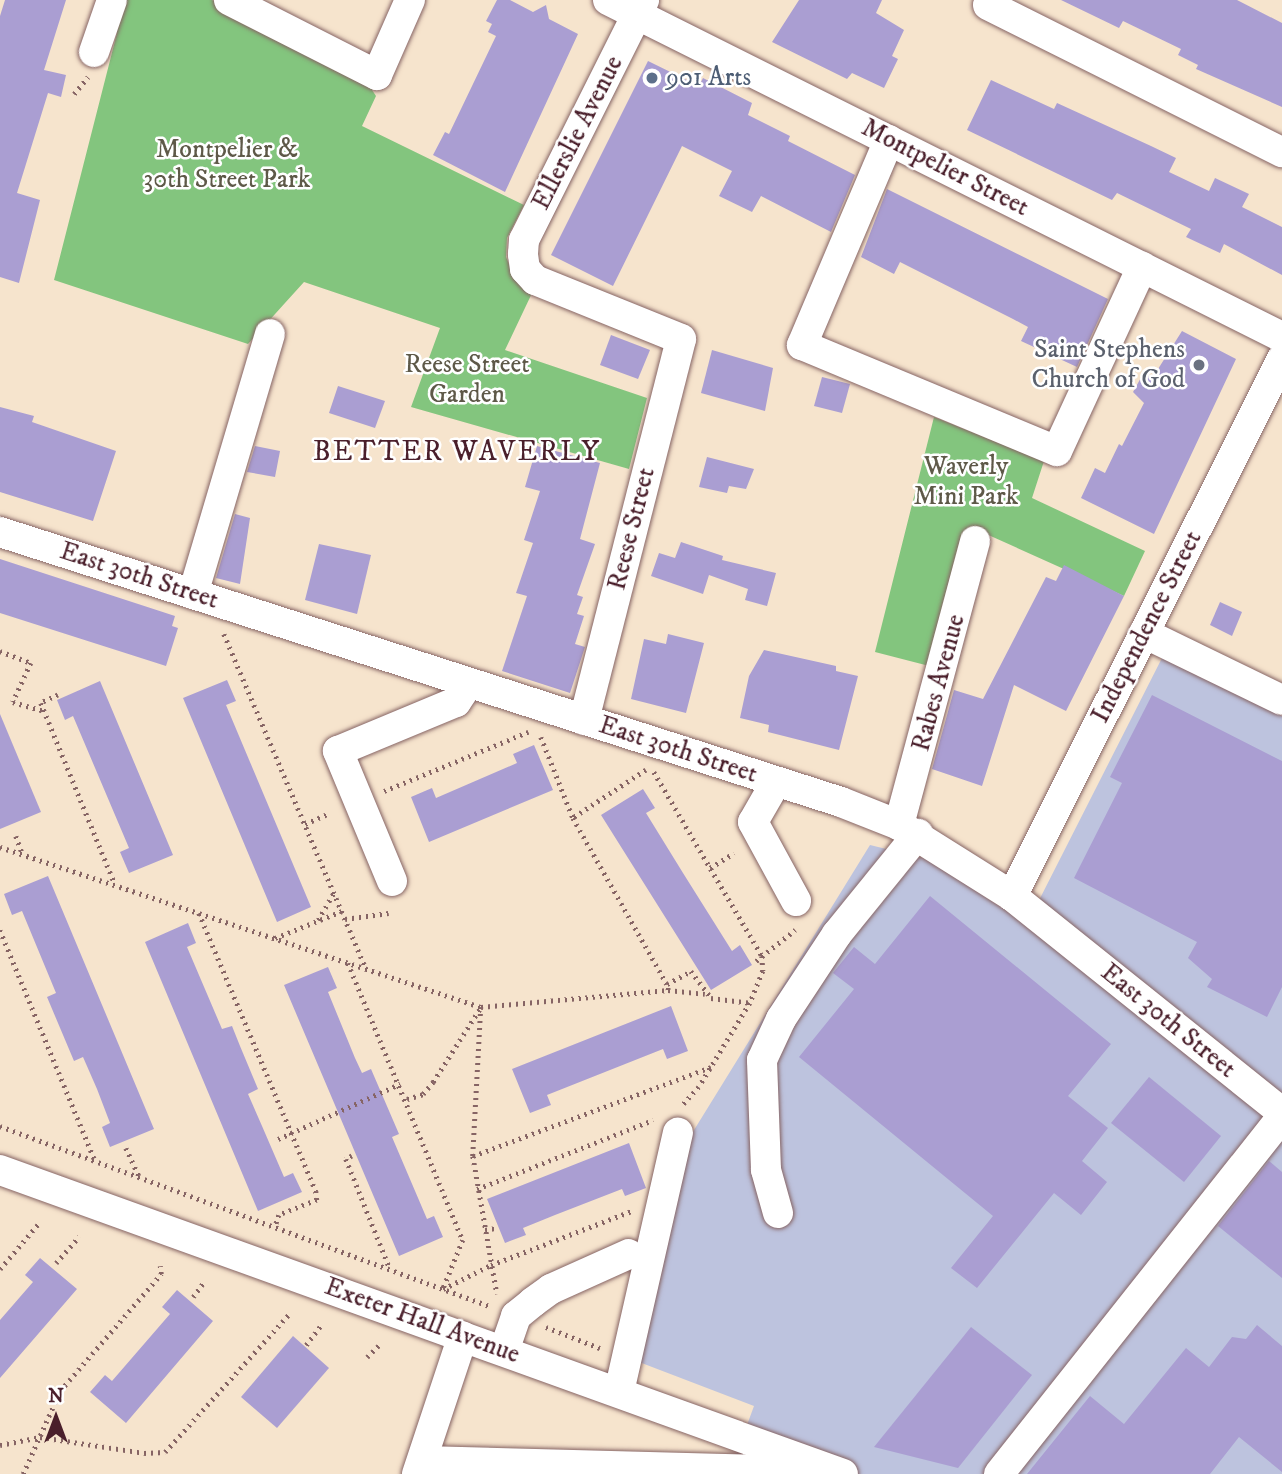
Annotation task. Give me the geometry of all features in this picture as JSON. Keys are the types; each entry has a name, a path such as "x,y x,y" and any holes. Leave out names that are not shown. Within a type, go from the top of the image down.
{"street":[{"path":"94,52 112,0"},
{"path":"229,0 377,75 410,0"},
{"name":"Montpelier Street","path":"608,0 641,7 889,140 1282,337"},
{"path":"988,5 1282,152"},
{"name":"Ellerslie Avenue","path":"641,7 524,240 525,269 535,280 681,339"},
{"path":"889,140 802,345 1056,451 1142,267"},
{"path":"193,594 270,334"},
{"name":"Reese Street","path":"584,720 681,339"},
{"name":"Independence Street","path":"1012,896 1282,359"},
{"name":"East 30th Street","path":"0,532 776,782 909,830 1012,896 1282,1112"},
{"name":"Rabes Avenue","path":"909,830 975,541"},
{"path":"1144,633 1282,700"},
{"path":"392,881 338,751 456,702 469,682"},
{"path":"776,782 753,822 802,913"},
{"path":"778,1213 766,1170 762,1060 781,1018 909,830"},
{"path":"999,1474 1282,1118"},
{"path":"619,1392 675,1119"},
{"name":"Exeter Hall Avenue","path":"0,1170 839,1473"},
{"path":"504,1351 516,1316 551,1289 629,1254"},
{"path":"463,1336 420,1468 839,1473"}],"path":[{"path":"220,626 366,968"},
{"path":"0,651 31,663 13,702 45,711"},
{"path":"58,695 41,703 115,885"},
{"path":"383,791 538,728 573,818 667,987"},
{"path":"477,1189 675,1119 712,1067 751,1003 763,971 762,956 651,767 573,818"},
{"path":"305,824 327,814"},
{"path":"16,836 23,855"},
{"path":"0,847 481,1007 667,987 705,994 727,1002 751,1003"},
{"path":"710,868 734,853"},
{"path":"318,921 334,892"},
{"path":"275,938 342,911"},
{"path":"198,913 317,1200 279,1215 275,1227"},
{"path":"345,919 389,913"},
{"path":"756,961 786,934 802,913"},
{"path":"0,930 95,1161"},
{"path":"348,962 407,1099 463,1240 443,1289"},
{"path":"667,987 691,971 705,994"},
{"path":"407,1099 423,1094 433,1082 481,1007"},
{"path":"0,1126 500,1311 473,1156 481,1007"},
{"path":"473,1156 712,1067"},
{"path":"278,1139 400,1084"},
{"path":"126,1148 140,1178"},
{"path":"352,1156 346,1159 390,1270"},
{"path":"443,1289 491,1265 639,1208"},
{"path":"0,1269 40,1222"},
{"path":"485,1230 495,1228"},
{"path":"56,1263 79,1237"},
{"path":"23,1474 60,1391 162,1274 160,1266"},
{"path":"193,1297 204,1282"},
{"path":"0,1445 40,1437 144,1453 165,1452 290,1313"},
{"path":"516,1316 627,1358"},
{"path":"306,1345 322,1324"},
{"path":"367,1357 379,1345"}],"shaded area":[{"path":"1162,658 1282,716 1282,1474 729,1474 754,1406 639,1362 686,1143 870,845 927,859 1027,924"}],"green space":[{"name":"Montpelier & 30th Street Park","path":"120,0 212,0 361,73 376,96 362,126 524,205 507,238 506,257 514,276 533,291 505,350 647,398 629,469 411,407 440,328 304,282 248,344 54,280 117,33 112,23"},
{"name":"Waverly Mini Park","path":"934,417 1044,461 1032,498 1145,551 1124,596 975,529 937,668 875,652"}],"building":[{"path":"5,0 66,0 44,70 66,75 61,97 48,93 17,193 40,200 19,283 0,277 0,16"},
{"path":"497,0 510,0 533,12 546,5 549,19 578,34 505,192 433,155 445,132 449,134 496,36 488,32 492,24 486,21"},
{"path":"799,0 882,0 876,13 904,30 892,56 898,59 884,88 852,73 847,79 772,42"},
{"path":"1061,0 1237,0 1282,23 1282,107 1196,69 1198,65 1178,55 1181,49 1123,21 1119,28"},
{"path":"648,61 699,86 703,78 752,103 748,115 790,136 788,141 855,175 831,232 761,196 752,212 719,196 732,171 682,146 613,286 551,255"},
{"path":"991,80 1054,109 1057,103 1176,158 1169,172 1209,191 1215,178 1249,194 1242,207 1282,227 1282,275 1224,244 1220,253 1186,237 1191,229 1117,193 1112,200 967,130"},
{"path":"887,189 1108,299 1077,367 1021,341 1028,327 1013,319 900,262 894,274 861,257"},
{"path":"1182,331 1236,359 1154,534 1081,498 1095,468 1105,473 1144,403 1133,392 1143,374 1153,377"},
{"path":"611,335 650,350 638,379 600,365"},
{"path":"712,350 773,368 765,411 701,393"},
{"path":"822,377 850,384 842,413 814,406"},
{"path":"338,386 385,401 375,428 329,413"},
{"path":"0,407 34,416 32,422 116,451 93,521 0,492"},
{"path":"255,446 280,451 275,477 247,472"},
{"path":"537,446 600,463 580,539 595,544 577,595 583,597 577,614 584,616 575,644 585,647 570,693 502,671 527,596 516,593 533,543 524,540 540,491 525,487"},
{"path":"707,457 754,469 746,489 729,486 727,493 699,487"},
{"path":"235,514 250,518 240,584 216,578"},
{"path":"681,542 723,556 722,560 776,573 767,606 745,600 748,589 709,575 703,594 651,576 659,553 675,558"},
{"path":"319,544 371,555 357,614 305,600"},
{"path":"0,559 175,616 172,626 178,628 166,666 0,613"},
{"path":"1064,565 1124,596 1066,711 1014,685 982,786 932,769 954,690 983,699 1046,577 1056,581"},
{"path":"1220,602 1242,612 1232,636 1210,625"},
{"path":"668,634 704,643 686,713 631,699 644,639 666,644"},
{"path":"764,650 836,666 836,671 858,676 839,750 768,732 769,725 740,718 749,676"},
{"path":"227,680 236,701 226,705 311,907 277,922 183,698"},
{"path":"100,681 173,855 129,873 120,852 129,848 73,716 65,720 57,700"},
{"path":"1152,695 1282,761 1282,987 1267,1017 1207,987 1212,979 1188,958 1197,942 1074,878 1122,783 1110,777"},
{"path":"0,714 41,812 0,829"},
{"path":"534,745 553,790 429,842 411,797 432,788 436,798 517,763 513,754"},
{"path":"643,789 655,808 646,813 683,873 732,951 740,945 752,965 711,990 601,815"},
{"path":"48,876 154,1129 110,1147 102,1127 110,1123 97,1089 83,1057 74,1061 47,997 56,993 22,911 12,915 4,894"},
{"path":"930,896 1111,1044 1068,1096 1108,1128 1082,1161 1107,1182 1081,1215 1054,1193 977,1288 951,1268 993,1216 799,1057 854,989 833,973 854,947 875,964"},
{"path":"188,923 196,943 187,947 222,1029 232,1026 258,1089 248,1094 284,1177 293,1173 302,1192 258,1211 145,942"},
{"path":"328,967 337,988 328,992 355,1058 362,1073 371,1069 399,1134 392,1137 427,1219 434,1216 443,1237 399,1256 284,985"},
{"path":"671,1006 688,1051 667,1059 663,1049 547,1095 551,1105 530,1113 512,1069"},
{"path":"1149,1077 1221,1136 1184,1182 1111,1123"},
{"path":"629,1143 646,1188 625,1196 622,1189 555,1215 523,1228 526,1235 505,1243 487,1199"},
{"path":"1269,1161 1282,1172 1282,1278 1218,1226"},
{"path":"40,1258 77,1289 0,1378 0,1320 33,1282 25,1275"},
{"path":"177,1290 213,1321 126,1423 90,1392 105,1375 112,1381 170,1314 162,1307"},
{"path":"1257,1325 1282,1346 1282,1472 1239,1437 1210,1474 1027,1474 1090,1396 1124,1424 1186,1348 1209,1367 1232,1337 1246,1339"},
{"path":"971,1327 1032,1375 958,1468 874,1447"},
{"path":"293,1336 329,1368 277,1428 241,1397"}],"place":[{"name":"901 Arts","path":"652,78"},
{"name":"Saint Stephens Church of God","path":"1199,365"}],"district":[{"name":"BETTER WAVERLY","path":"457,452"}],"park label":[{"name":"Reese Street Garden","path":"467,380"}]}
